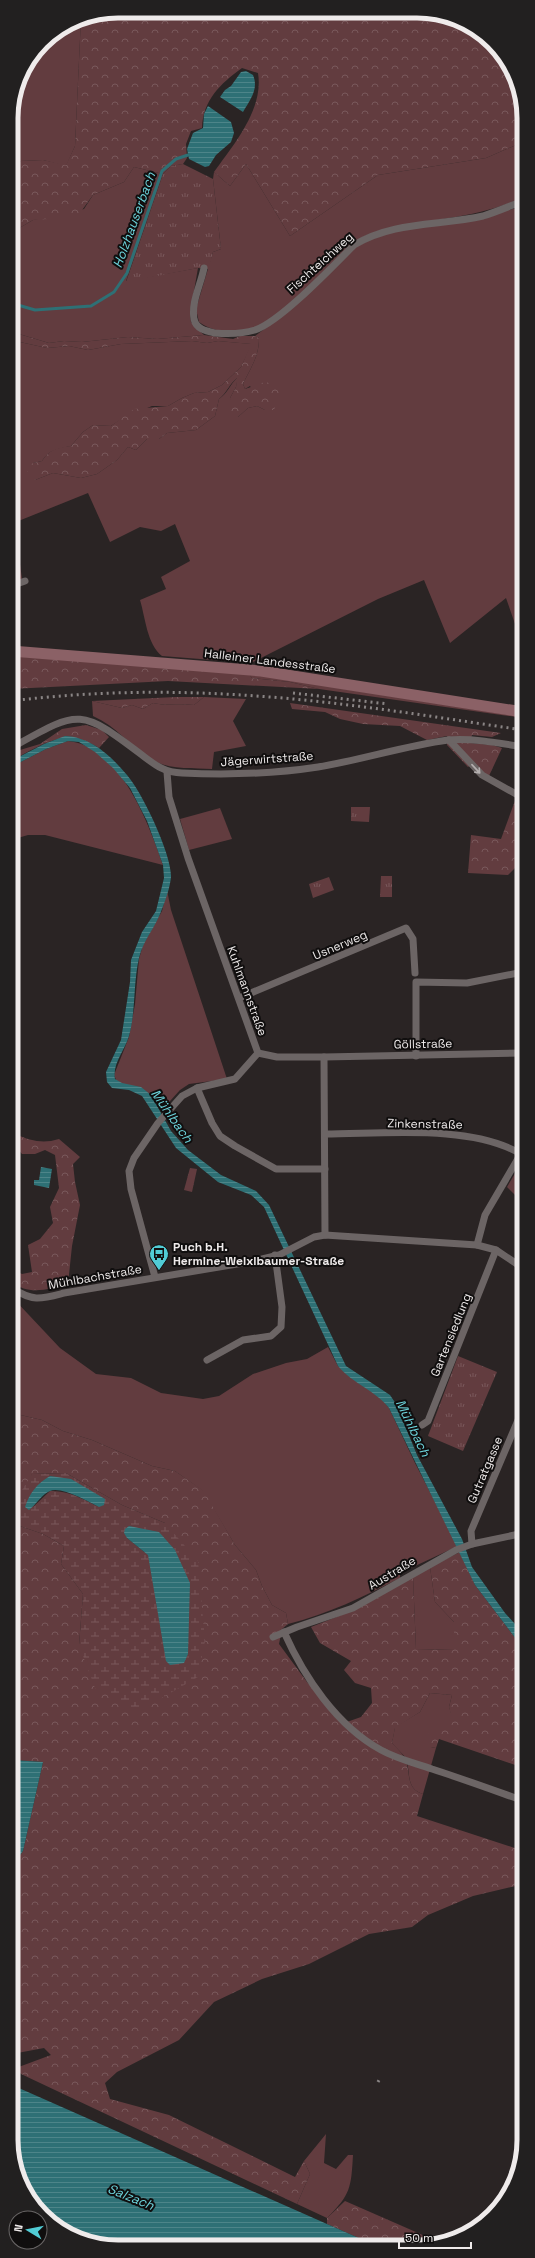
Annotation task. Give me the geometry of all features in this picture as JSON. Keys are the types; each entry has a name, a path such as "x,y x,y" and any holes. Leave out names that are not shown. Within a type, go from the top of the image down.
{"main road":[{"name":"Halleiner Landesstraße","path":"18,652 261,671 517,711"}],"street":[{"name":"Fischteichweg","path":"204,268 194,306 194,320 198,327 205,331 217,333 245,333 266,325 280,314 354,245 366,238 381,231 405,226 483,216 517,203"},
{"path":"18,583 24,581"},
{"name":"Jägerwirtstraße","path":"18,744 54,725 66,720 80,718 93,722 107,729 157,767 167,772 226,775 317,768 449,740 486,741 517,746"},
{"path":"449,740 482,775 517,795"},
{"name":"Kuhlmannstraße","path":"167,772 169,797 188,858 258,1053 277,1057 324,1057"},
{"name":"Usnerweg","path":"239,998 406,928 413,939 415,973"},
{"path":"416,1056 416,982 467,983 517,973"},
{"path":"155,1278 130,1188 129,1171 134,1158 158,1123 182,1096 198,1088 235,1079 258,1053"},
{"name":"Göllstraße","path":"324,1057 517,1053"},
{"path":"324,1057 325,1235"},
{"path":"198,1088 212,1123 220,1136 235,1146 276,1169 325,1170"},
{"name":"Zinkenstraße","path":"325,1134 464,1134 517,1150"},
{"path":"477,1245 485,1215 517,1161"},
{"path":"207,1360 244,1340 271,1336 281,1327 282,1307 277,1255 314,1237 325,1235 477,1245 496,1250 517,1264"},
{"name":"Gartensiedlung","path":"422,1425 428,1421 496,1250"},
{"name":"Mühlbachstraße","path":"18,1292 22,1295 39,1300 64,1293 249,1262 277,1255"},
{"name":"Gutratgasse","path":"469,1545 471,1531 517,1423"},
{"name":"Austraße","path":"273,1637 353,1608 456,1550 469,1545 517,1535"},
{"path":"284,1632 303,1669 314,1686 347,1723 363,1738 398,1758 517,1799"}],"green space":[{"path":"111,18 424,18 437,20 449,23 467,31 488,47 507,74 512,86 516,105 517,145 486,158 378,175 290,236 246,164 230,186 214,172 246,126 252,113 259,86 258,73 242,68 227,80 214,94 206,109 202,128 191,131 186,144 187,158 183,164 171,166 163,174 134,167 124,182 93,195 77,217 33,220 21,227 18,231 18,164 21,161 43,160 66,165 75,146 81,25"},
{"path":"81,25 75,146 66,166 43,160 21,161 18,164 18,111 21,92 28,74 39,57 52,43 68,31"},
{"path":"517,145 517,200 477,213 392,227 359,239 285,308 253,328 237,332 228,332 213,329 199,322 196,309 213,252 221,249 213,179 214,172 230,186 246,164 290,236 378,175 486,158"},
{"path":"183,164 213,179 221,249 213,252 209,269 198,268 126,282 163,174 171,166"},
{"path":"134,167 163,174 126,281 198,268 190,314 191,322 204,335 157,339 128,337 82,342 64,341 49,343 18,334 18,231 21,227 33,220 84,209 93,195 124,182"},
{"path":"517,208 517,630 506,598 450,643 424,580 378,599 251,663 162,656 153,645 150,638 140,600 166,589 161,577 190,561 175,524 161,531 140,527 110,542 88,493 18,521 18,342 47,348 69,346 88,350 121,344 192,341 207,343 218,341 252,344 241,367 222,385 208,392 194,393 168,406 152,406 123,418 111,426 93,425 83,432 71,446 54,450 42,461 33,463 35,480 53,473 81,478 97,474 117,460 128,447 136,450 147,439 159,439 167,433 196,430 215,416 219,399 225,394 238,377 236,387 230,398 238,417 248,408 257,406 265,410 250,386 245,389 243,384 258,351 259,338 255,336 283,315 354,248 387,231"},
{"path":"18,334 49,343 64,341 82,342 128,337 157,339 204,335 233,339 240,336 255,336 259,338 258,351 243,384 245,389 265,382 277,385 281,393 274,410 265,410 257,406 248,408 238,417 231,416 230,398 236,387 237,378 219,399 215,416 196,430 167,433 159,439 147,439 136,450 128,447 117,460 97,474 81,478 53,473 35,480 26,470 33,463 42,461 54,450 71,446 83,432 93,425 111,426 134,409 168,406 194,393 208,392 222,385 241,367 251,344 218,341 207,343 192,341 121,344 88,350 69,346 47,348 18,342"},
{"path":"18,554 19,557 22,579 18,580"},
{"path":"18,657 249,674 252,678 290,682 319,689 168,681 18,689"},
{"path":"249,674 517,717 319,689 290,682 252,678"},
{"path":"204,697 246,699 233,721 246,746 214,752 212,769 180,768 158,763 143,754 109,725 93,716 92,701 122,708 132,705 143,709 153,703 194,705"},
{"path":"204,697 194,705 153,703 143,709 132,705 122,708 92,701"},
{"path":"290,703 501,733 492,737 472,735 470,743 492,745 502,748 488,778 472,764 468,767 447,745 447,736 427,740 400,726 363,724 340,719 325,712 292,709"},
{"path":"86,725 102,730 109,737 99,748 75,738 54,740 18,757 18,751 40,744 62,729"},
{"path":"68,741 86,746 103,756 117,771 140,808 163,865 45,835 28,835 18,838 18,763 46,749"},
{"path":"516,798 517,866 508,875 468,873 471,835 501,839"},
{"path":"351,807 370,807 369,822 351,821"},
{"path":"220,808 232,839 189,850 180,819"},
{"path":"381,876 392,876 392,897 380,897"},
{"path":"329,877 334,890 313,898 309,884"},
{"path":"167,890 171,910 227,1079 189,1084 180,1090 161,1111 147,1092 117,1082 114,1075 129,1037 135,1004 139,959 143,945 162,911"},
{"path":"18,1135 37,1141 53,1141 59,1139 80,1157 73,1164 80,1205 72,1246 68,1284 39,1290 25,1289 18,1285 18,1272 22,1274 32,1272 28,1245 40,1239 53,1223 50,1207 59,1188 55,1155 45,1150 35,1154 22,1154 18,1149"},
{"path":"190,1168 197,1169 192,1192 184,1190"},
{"path":"517,1170 517,1197 507,1187"},
{"path":"18,1303 60,1348 96,1374 131,1378 161,1393 203,1399 219,1396 253,1374 286,1363 307,1359 328,1347 338,1366 381,1398 389,1408 415,1463 458,1546 400,1573 400,1578 359,1598 331,1610 288,1624 286,1613 272,1605 256,1570 235,1545 203,1491 175,1471 152,1466 92,1440 63,1431 42,1420 18,1414"},
{"path":"458,1356 497,1372 463,1451 428,1436"},
{"path":"18,1414 42,1420 63,1431 92,1440 152,1466 175,1471 204,1491 235,1545 256,1570 272,1605 286,1613 288,1624 282,1629 279,1644 307,1682 344,1723 361,1717 372,1703 371,1688 355,1683 344,1670 351,1661 320,1643 311,1627 359,1608 413,1577 416,1649 454,1650 454,1622 435,1602 430,1567 460,1552 475,1585 517,1640 517,1766 439,1739 436,1748 431,1747 428,1734 444,1729 452,1719 449,1707 452,1695 430,1693 420,1712 395,1728 392,1743 404,1757 413,1788 423,1794 417,1816 517,1849 517,1886 473,1896 428,1915 412,1927 369,1934 309,1964 262,1979 214,2002 179,2040 117,2072 105,2083 110,2099 169,2115 295,2177 304,2161 310,2174 297,2204 21,2074 18,2070 18,2067 51,2055 44,2048 18,2053 18,1858 23,1851 43,1762 18,1760 18,1525 43,1534 64,1546 61,1564 83,1594 79,1645 165,1523 122,1505 66,1473 32,1474 18,1522"},
{"path":"66,1473 122,1505 165,1523 198,1561 205,1641 198,1677 139,1711 95,1688 79,1645 83,1594 61,1564 64,1546 43,1534 18,1525 18,1496 32,1474","holes":["50,1476 99,1507 81,1498 57,1491 50,1491 33,1507","159,1532 175,1550 190,1583 188,1654 184,1663 166,1661 148,1555 127,1538"]},
{"path":"430,1567 435,1602 454,1622 454,1650 416,1649 413,1577"},
{"path":"430,1693 452,1695 449,1707 453,1719 431,1747 436,1748 423,1794 413,1788 405,1757 392,1743 395,1727 420,1712"},
{"path":"326,2134 324,2163 336,2169 348,2155 353,2155 348,2190 341,2203 327,2218 297,2204 310,2174 304,2161"},
{"path":"345,2201 431,2239 363,2240 327,2224 327,2218"}],"water":[{"path":"246,71 253,75 255,85 251,99 243,112 220,97 225,90 231,86 241,72"},
{"path":"208,106 231,122 234,133 231,142 216,155 209,166 205,167 189,159 187,149 193,133 203,128 204,114"},
{"path":"65,736 74,737 92,744 114,761 133,783 148,809 167,854 170,867 170,885 166,897 159,916 143,945 139,958 131,1027 129,1036 115,1068 115,1079 122,1083 141,1087 151,1095 171,1131 188,1150 221,1175 256,1191 269,1205 346,1366 390,1395 396,1404 417,1455 462,1539 472,1567 505,1613 517,1626 517,1640 475,1585 389,1408 377,1396 350,1378 338,1366 264,1207 251,1195 218,1182 176,1148 142,1096 129,1090 112,1088 107,1082 106,1072 121,1040 130,982 131,960 142,932 156,911 164,878 163,865 147,821 130,788 113,768 95,752 79,742 68,741 46,749 18,763 18,757 44,744"},
{"path":"41,1167 52,1169 49,1188 34,1185 34,1180 39,1180"},
{"path":"50,1476 71,1479 105,1499 104,1505 99,1507 75,1495 55,1490 44,1495 29,1510 25,1507 29,1497 41,1482"},
{"path":"129,1526 159,1532 175,1550 190,1583 188,1654 184,1663 170,1665 166,1661 148,1555 127,1538 124,1533 125,1529"},
{"path":"18,1760 43,1762 23,1851 18,1858"},
{"name":"Salzach","path":"18,2088 363,2240 118,2240 92,2237 68,2227 52,2215 35,2196 28,2184 21,2166 18,2140"}],"waterway":[{"name":"Holzhauserbach","path":"18,305 35,310 91,306 114,292 127,273 162,171 176,159 188,155"}],"railway":[{"path":"18,700 72,695 134,692 226,694 357,706 517,729"},
{"path":"293,693 388,704"},
{"path":"378,2082 380,2078"}],"place":[{"name":"Puch b.H. Hermine-Weixlbaumer-Straße","path":"159,1271"}],"water label":[{"name":"Mühlbach","path":"172,1116"},
{"name":"Mühlbach","path":"413,1428"}]}
